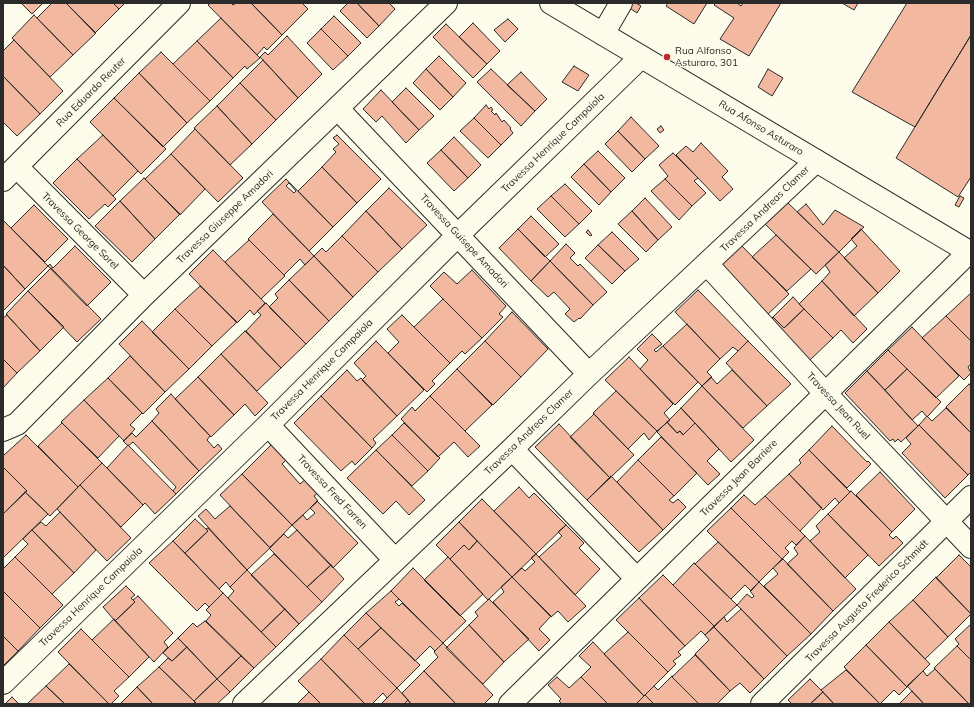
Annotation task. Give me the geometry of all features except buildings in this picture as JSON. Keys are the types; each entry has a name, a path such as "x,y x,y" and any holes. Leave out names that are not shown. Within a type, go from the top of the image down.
{"street":[{"name":"Rua Eduardo Reuter","path":"10,173 179,3"},
{"name":"Travessa Giuseppe Amadori","path":"3,430 17,424 144,295 446,3"},
{"name":"Rua Afonso Asturaro","path":"551,3 970,253"},
{"path":"603,34 621,3"},
{"name":"Travessa Henrique Campaiola","path":"3,683 268,425 458,235 641,57"},
{"name":"Travessa Guisepe Amadori","path":"338,109 589,374"},
{"name":"Travessa Andreas Clamer","path":"244,704 589,374 708,264 816,161"},
{"name":"Travessa George Sorel","path":"10,173 144,295"},
{"name":"Travessa Jean Barriere","path":"510,704 825,393 970,253"},
{"name":"Travessa Jean Ruel","path":"708,264 825,393 971,547"},
{"name":"Travessa Fred Farren","path":"268,425 395,560"},
{"path":"512,449 637,579"},
{"name":"Travessa Augusto Frederico Schmidt","path":"764,704 971,497"}],"place":[{"name":"Rua Alfonso Asturaro, 301","path":"667,57"}]}
